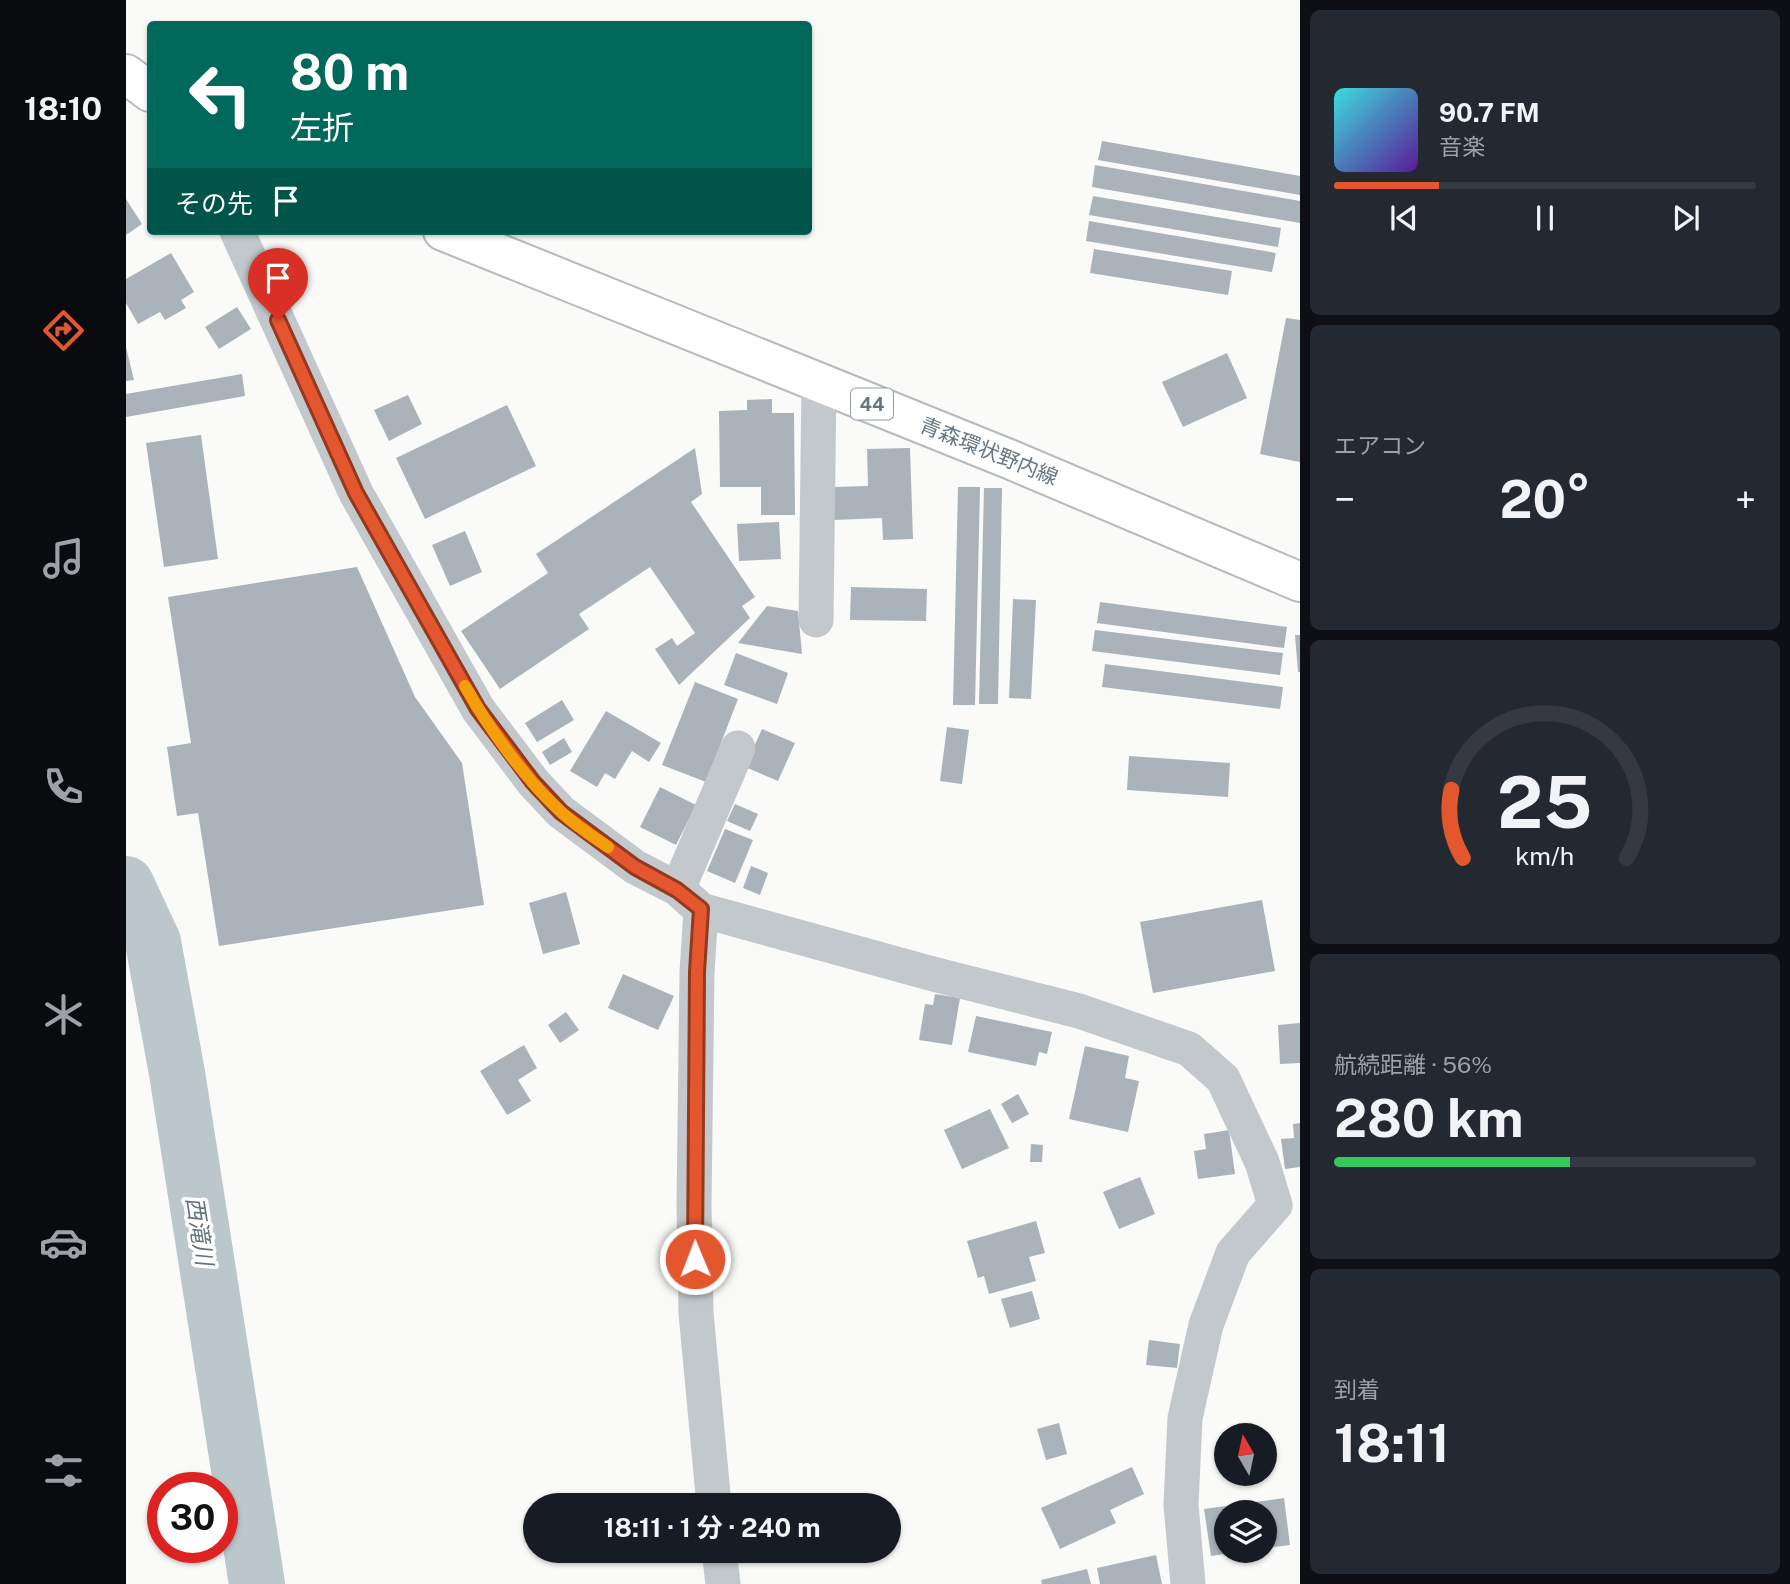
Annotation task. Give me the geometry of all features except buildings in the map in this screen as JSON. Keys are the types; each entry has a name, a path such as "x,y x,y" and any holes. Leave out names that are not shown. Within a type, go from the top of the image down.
{"main road":[{"path":"126,74 147,90"},
{"name":"青森環状野内線","path":"453,235 1174,527 1300,582"}],"street":[{"path":"239,235 356,493 478,709 533,782 561,812 635,867 689,900 933,974 1079,1011 1189,1049 1223,1079 1262,1162 1288,1209 1233,1253 1206,1325 1185,1418 1181,1505 1188,1584"},
{"path":"816,620 819,382"},
{"path":"713,1493 696,1312 694,1219 697,972 689,900 738,748"},
{"path":"721,1563 723,1584"}],"waterway":[{"name":"西滝川","path":"126,884 153,942 177,1073 257,1584"}],"slow traffic":[{"path":"465,686 478,709 533,782 561,812 608,847"}],"route":[{"path":"278,320 356,493 478,709 533,782 561,812 635,867 677,890 701,909 697,972 695,1259"}]}
